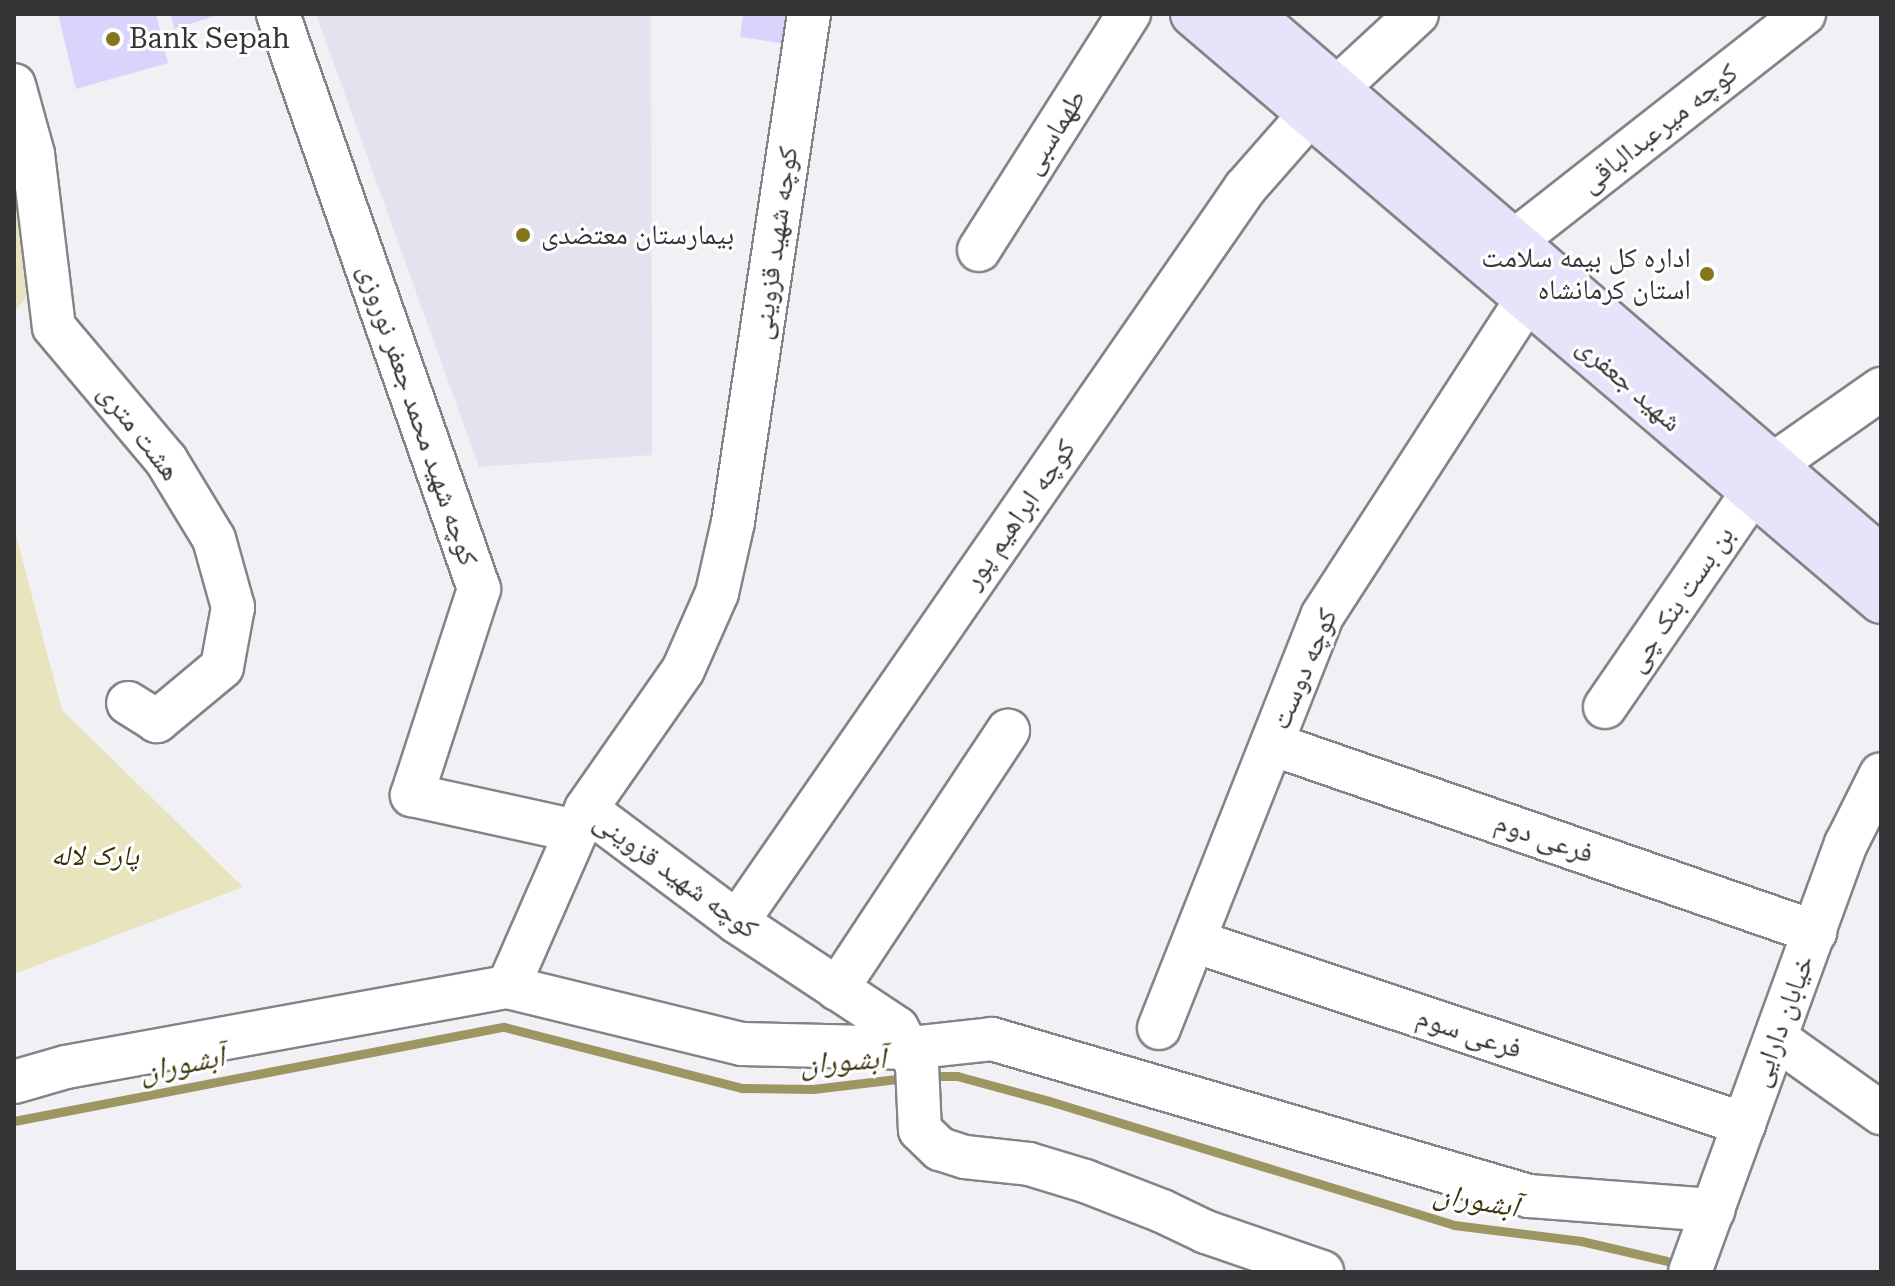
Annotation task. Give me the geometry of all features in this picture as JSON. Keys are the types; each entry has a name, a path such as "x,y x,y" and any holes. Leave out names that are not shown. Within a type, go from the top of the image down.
{"main road":[{"name":"شهید جعفری","path":"1193,14 1324,100 1513,242 1764,477 1881,601"},
{"name":"شهید جعفری","path":"1250,14 1324,100 1528,297 1764,477 1881,558"}],"street":[{"name":"کوچه شهید محمد جعفر نوروزی","path":"278,14 479,589 412,795 581,820"},
{"name":"کوچه شهید قزوینی","path":"809,14 733,522 717,593 683,670 581,820 897,1028 913,1057"},
{"name":"طهماسبی","path":"979,250 1129,14"},
{"name":"کوچه ابراهیم پور","path":"737,922 1245,188 1324,100 1417,14"},
{"name":"کوچه میرعبدالباقی","path":"1513,242 1804,14"},
{"name":"هشت متری","path":"14,85 33,154 54,327 166,460 214,539 233,607 222,667 157,721 128,703"},
{"name":"کوچه دوست","path":"1159,1028 1322,616 1528,297"},
{"path":"1764,477 1881,389"},
{"name":"بن بست بنک چی","path":"1605,707 1764,477"},
{"path":"837,989 1008,731"},
{"name":"فرعی دوم","path":"1272,744 1815,932"},
{"name":"خیابان دارایی","path":"1690,1272 1846,844 1881,774"},
{"path":"508,987 581,820"},
{"name":"فرعی سوم","path":"1194,941 1744,1124"},
{"path":"14,1082 66,1067 508,987 742,1044 913,1057 992,1039 1529,1196 1713,1210"},
{"path":"1777,1039 1881,1113"},
{"path":"913,1057 919,1121 927,1139 950,1153 1029,1164 1085,1181 1206,1232 1322,1272"}],"shaded area":[{"name":"بیمارستان معتضدی","path":"316,14 651,14 652,455 479,467"}],"green space":[{"path":"14,169 30,273 25,300 14,311"},
{"name":"پارک لاله","path":"14,528 62,710 243,887 14,974"}],"building":[{"name":"Bank Sepah","path":"58,14 156,14 168,63 76,89"},
{"path":"171,14 218,14 218,15 174,29"},
{"path":"743,14 798,14 793,45 740,37"}],"waterway":[{"name":"آبشوران","path":"14,1121 504,1027 742,1088 813,1089 905,1078"},
{"name":"آبشوران","path":"928,1076 957,1076 1049,1101 1454,1225 1581,1241 1667,1261"}],"place":[{"name":"Bank Sepah","path":"113,39"},
{"name":"بیمارستان معتضدی","path":"523,235"},
{"name":"اداره کل بیمه سلامت استان کرمانشاه","path":"1707,274"}]}
